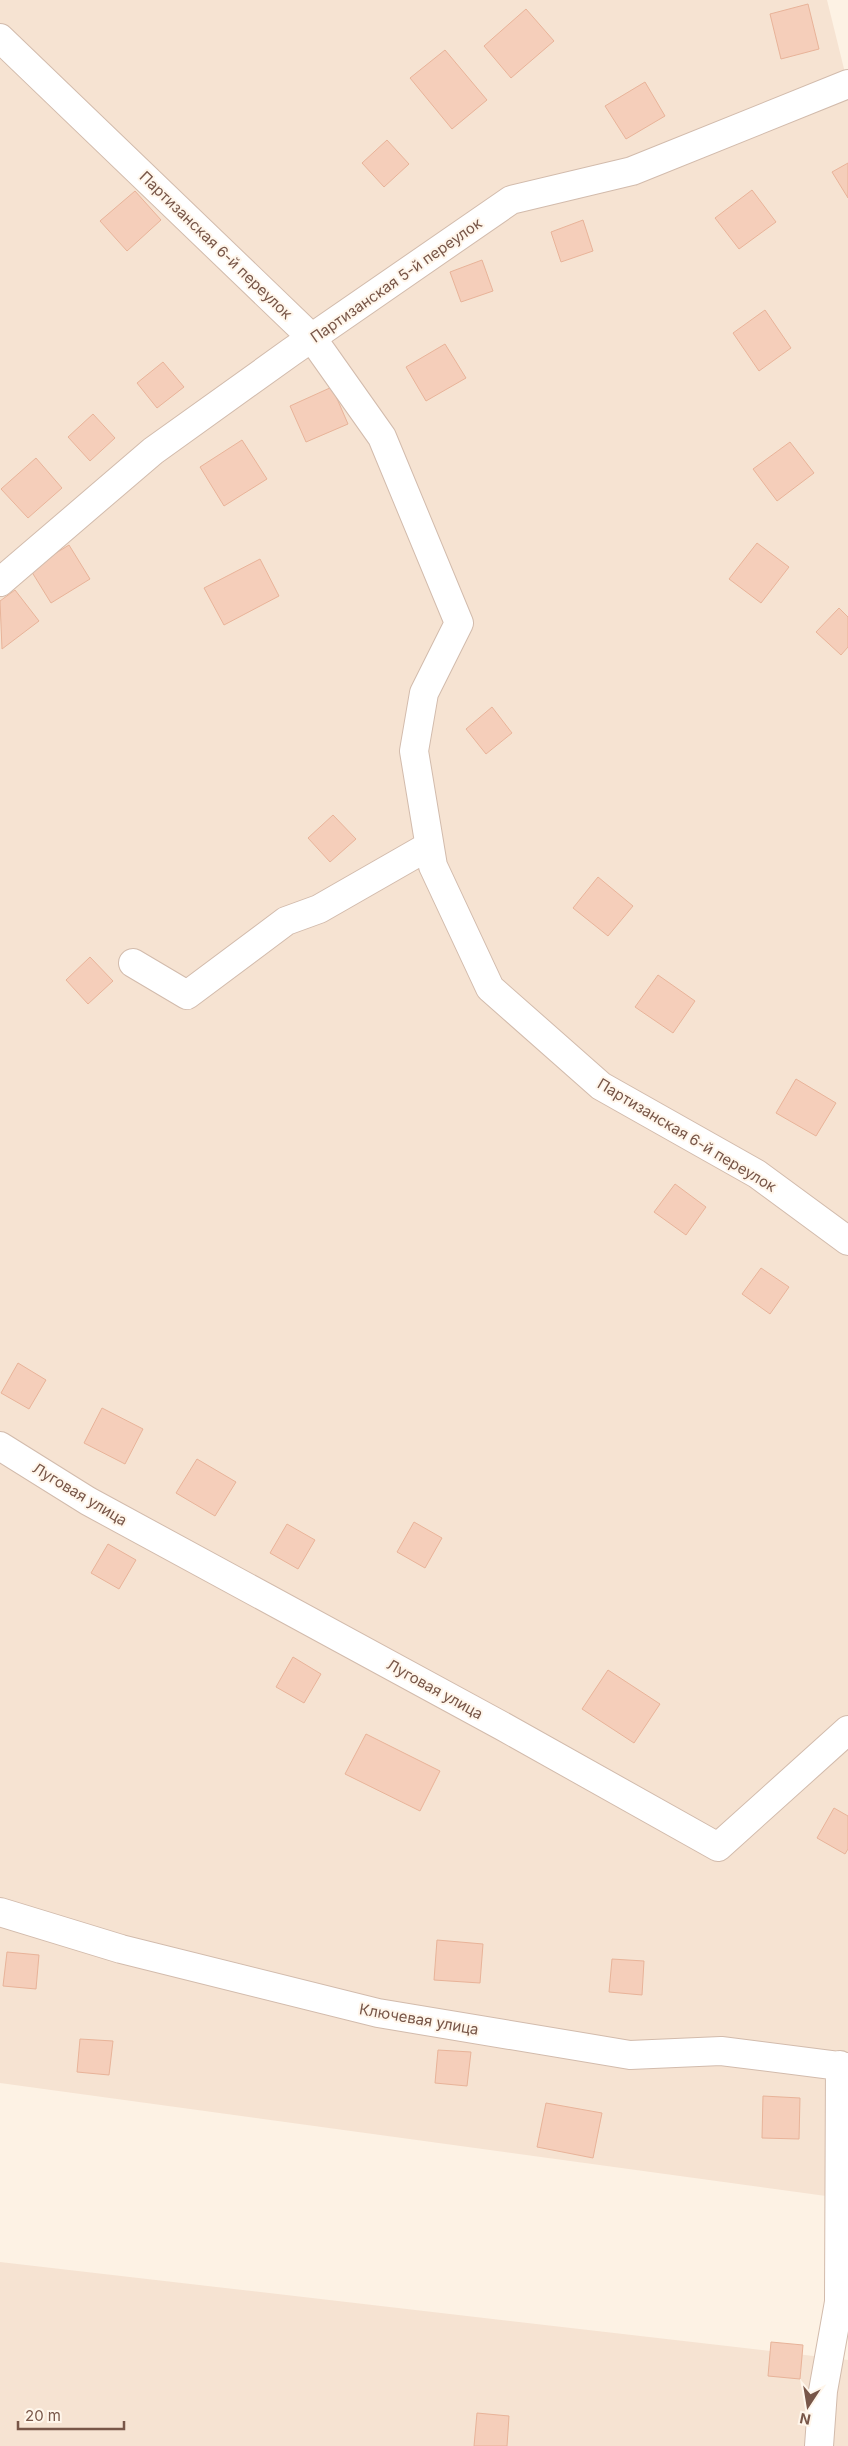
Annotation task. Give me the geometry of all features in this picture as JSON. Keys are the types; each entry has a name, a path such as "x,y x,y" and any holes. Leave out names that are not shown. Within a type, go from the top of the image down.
{"street":[{"name":"Партизанская 6-й переулок","path":"0,38 312,338 382,437 459,623 424,693 414,751 433,866 490,988 601,1086 757,1174 848,1241"},
{"name":"Партизанская 5-й переулок","path":"0,582 153,451 511,200 632,171 848,84"},
{"path":"133,963 188,995 286,921 319,909 429,846"},
{"name":"Луговая улица","path":"0,1446 88,1501 495,1722 718,1847 848,1730"},
{"name":"Ключевая улица","path":"0,1912 121,1949 378,2013 630,2055 721,2051 844,2066"},
{"path":"819,2446 823,2391 839,2302 844,2066"}],"shaded area":[{"path":"0,0 827,0 848,85 848,2199 0,2083"},
{"path":"0,2262 848,2360 848,2446 0,2446"}],"building":[{"path":"808,4 819,49 781,59 770,14"},
{"path":"526,9 554,41 511,78 484,46"},
{"path":"445,50 487,100 452,129 410,78"},
{"path":"645,82 665,116 626,139 605,106"},
{"path":"387,140 409,164 384,187 362,163"},
{"path":"848,163 848,198 832,172"},
{"path":"752,190 776,222 739,249 715,218"},
{"path":"135,191 161,220 127,251 100,221"},
{"path":"583,220 593,251 561,262 551,232"},
{"path":"482,260 493,291 461,302 450,272"},
{"path":"765,310 791,348 759,371 733,333"},
{"path":"445,344 466,378 426,401 406,367"},
{"path":"163,362 184,387 157,408 137,383"},
{"path":"332,387 348,424 306,442 290,406"},
{"path":"93,414 115,438 90,461 68,437"},
{"path":"242,440 267,479 224,506 200,467"},
{"path":"790,442 814,473 777,501 753,469"},
{"path":"36,458 62,488 28,518 1,489"},
{"path":"757,543 789,567 761,603 729,579"},
{"path":"69,545 90,579 51,603 30,569"},
{"path":"260,559 279,596 224,625 204,588"},
{"path":"15,590 39,621 2,649 0,601"},
{"path":"839,608 848,617 848,647 841,655 816,632"},
{"path":"492,707 512,733 486,754 466,729"},
{"path":"333,815 356,839 330,862 308,838"},
{"path":"598,877 633,906 608,936 573,908"},
{"path":"90,957 113,981 88,1004 66,980"},
{"path":"658,975 695,1001 673,1033 635,1007"},
{"path":"796,1079 836,1103 816,1136 776,1113"},
{"path":"675,1184 706,1207 686,1235 654,1212"},
{"path":"761,1268 789,1287 770,1314 742,1294"},
{"path":"18,1363 46,1380 29,1409 1,1393"},
{"path":"102,1408 143,1429 125,1464 84,1443"},
{"path":"197,1459 236,1482 215,1516 176,1493"},
{"path":"414,1522 442,1538 425,1568 397,1552"},
{"path":"287,1524 315,1540 298,1569 270,1553"},
{"path":"108,1544 136,1560 119,1589 91,1573"},
{"path":"293,1657 321,1674 304,1703 276,1687"},
{"path":"608,1670 660,1704 634,1743 582,1709"},
{"path":"366,1734 440,1771 420,1811 345,1774"},
{"path":"834,1808 848,1816 848,1849 845,1854 817,1838"},
{"path":"437,1940 483,1944 480,1983 434,1980"},
{"path":"7,1952 39,1955 36,1989 3,1986"},
{"path":"612,1959 644,1961 642,1995 609,1992"},
{"path":"80,2039 113,2041 109,2075 77,2072"},
{"path":"438,2050 471,2052 467,2086 435,2083"},
{"path":"763,2096 800,2098 799,2139 762,2138"},
{"path":"546,2103 602,2113 593,2158 537,2147"},
{"path":"771,2342 803,2345 800,2379 768,2376"},
{"path":"477,2413 509,2416 507,2446 474,2446"}]}
